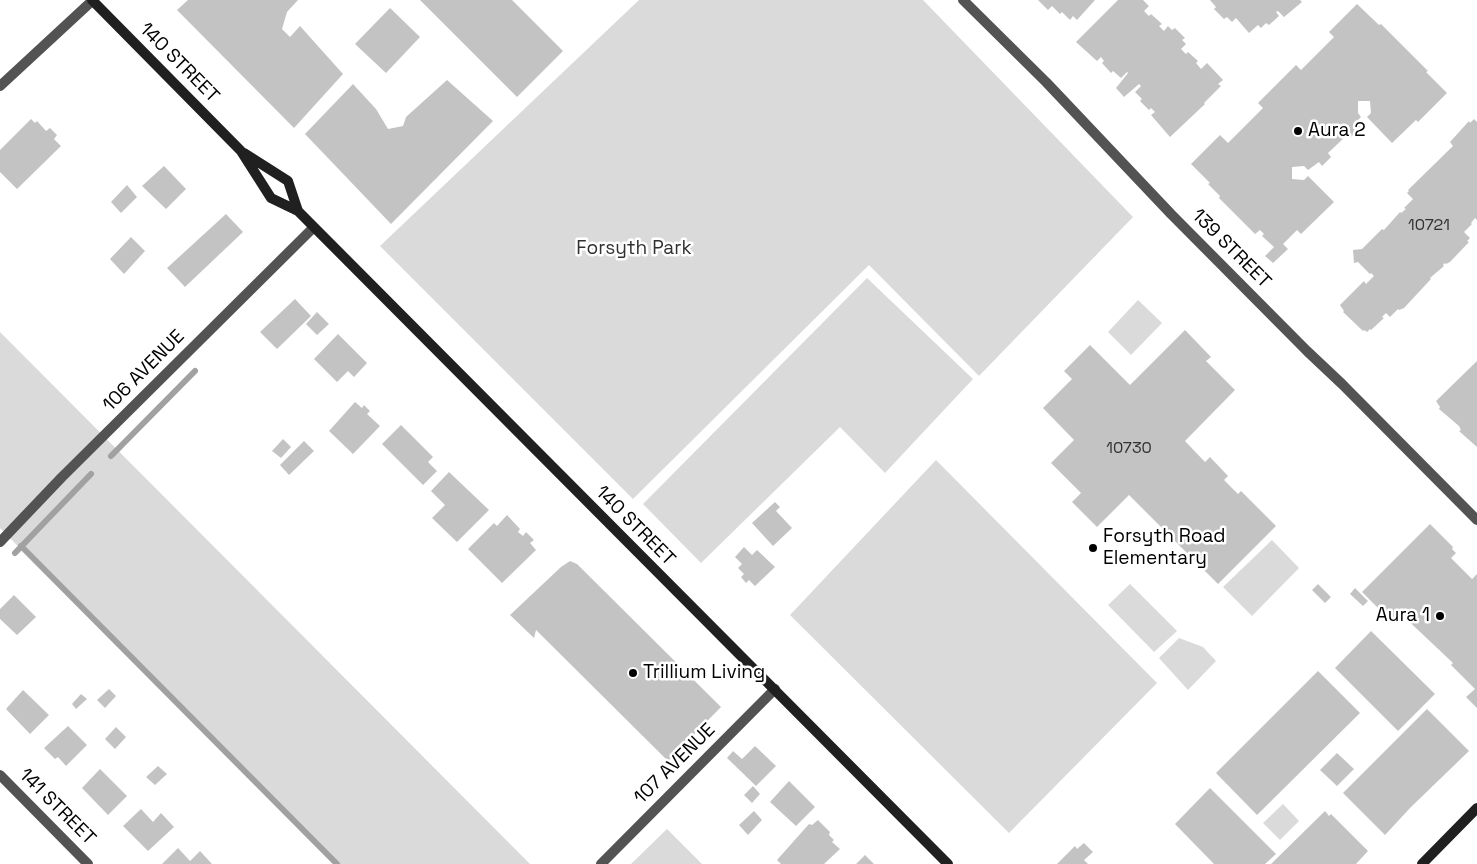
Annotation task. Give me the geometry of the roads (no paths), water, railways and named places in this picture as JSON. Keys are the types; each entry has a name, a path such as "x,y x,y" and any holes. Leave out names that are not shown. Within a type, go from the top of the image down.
{"main road":[{"name":"140 STREET","path":"92,0 241,151 271,198 298,212 948,864"},
{"name":"140 STREET","path":"241,151 288,181 298,212"},
{"path":"1422,864 1477,808"}],"street":[{"path":"0,86 92,0"},
{"name":"139 STREET","path":"963,0 1040,77 1171,214 1477,520"},
{"name":"106 AVENUE","path":"0,542 62,476 314,228"},
{"name":"107 AVENUE","path":"601,864 775,690"},
{"name":"141 STREET","path":"0,775 88,864"}],"waterway":[{"path":"111,456 195,371"},
{"path":"15,553 91,474"},
{"path":"21,546 337,864"}],"place":[{"name":"Aura 2","path":"1298,131"},
{"name":"Forsyth Road Elementary","path":"1093,548"},
{"name":"Aura 1","path":"1440,616"},
{"name":"Trillium Living","path":"633,673"}],"park label":[{"name":"Forsyth Park","path":"634,249"}]}
